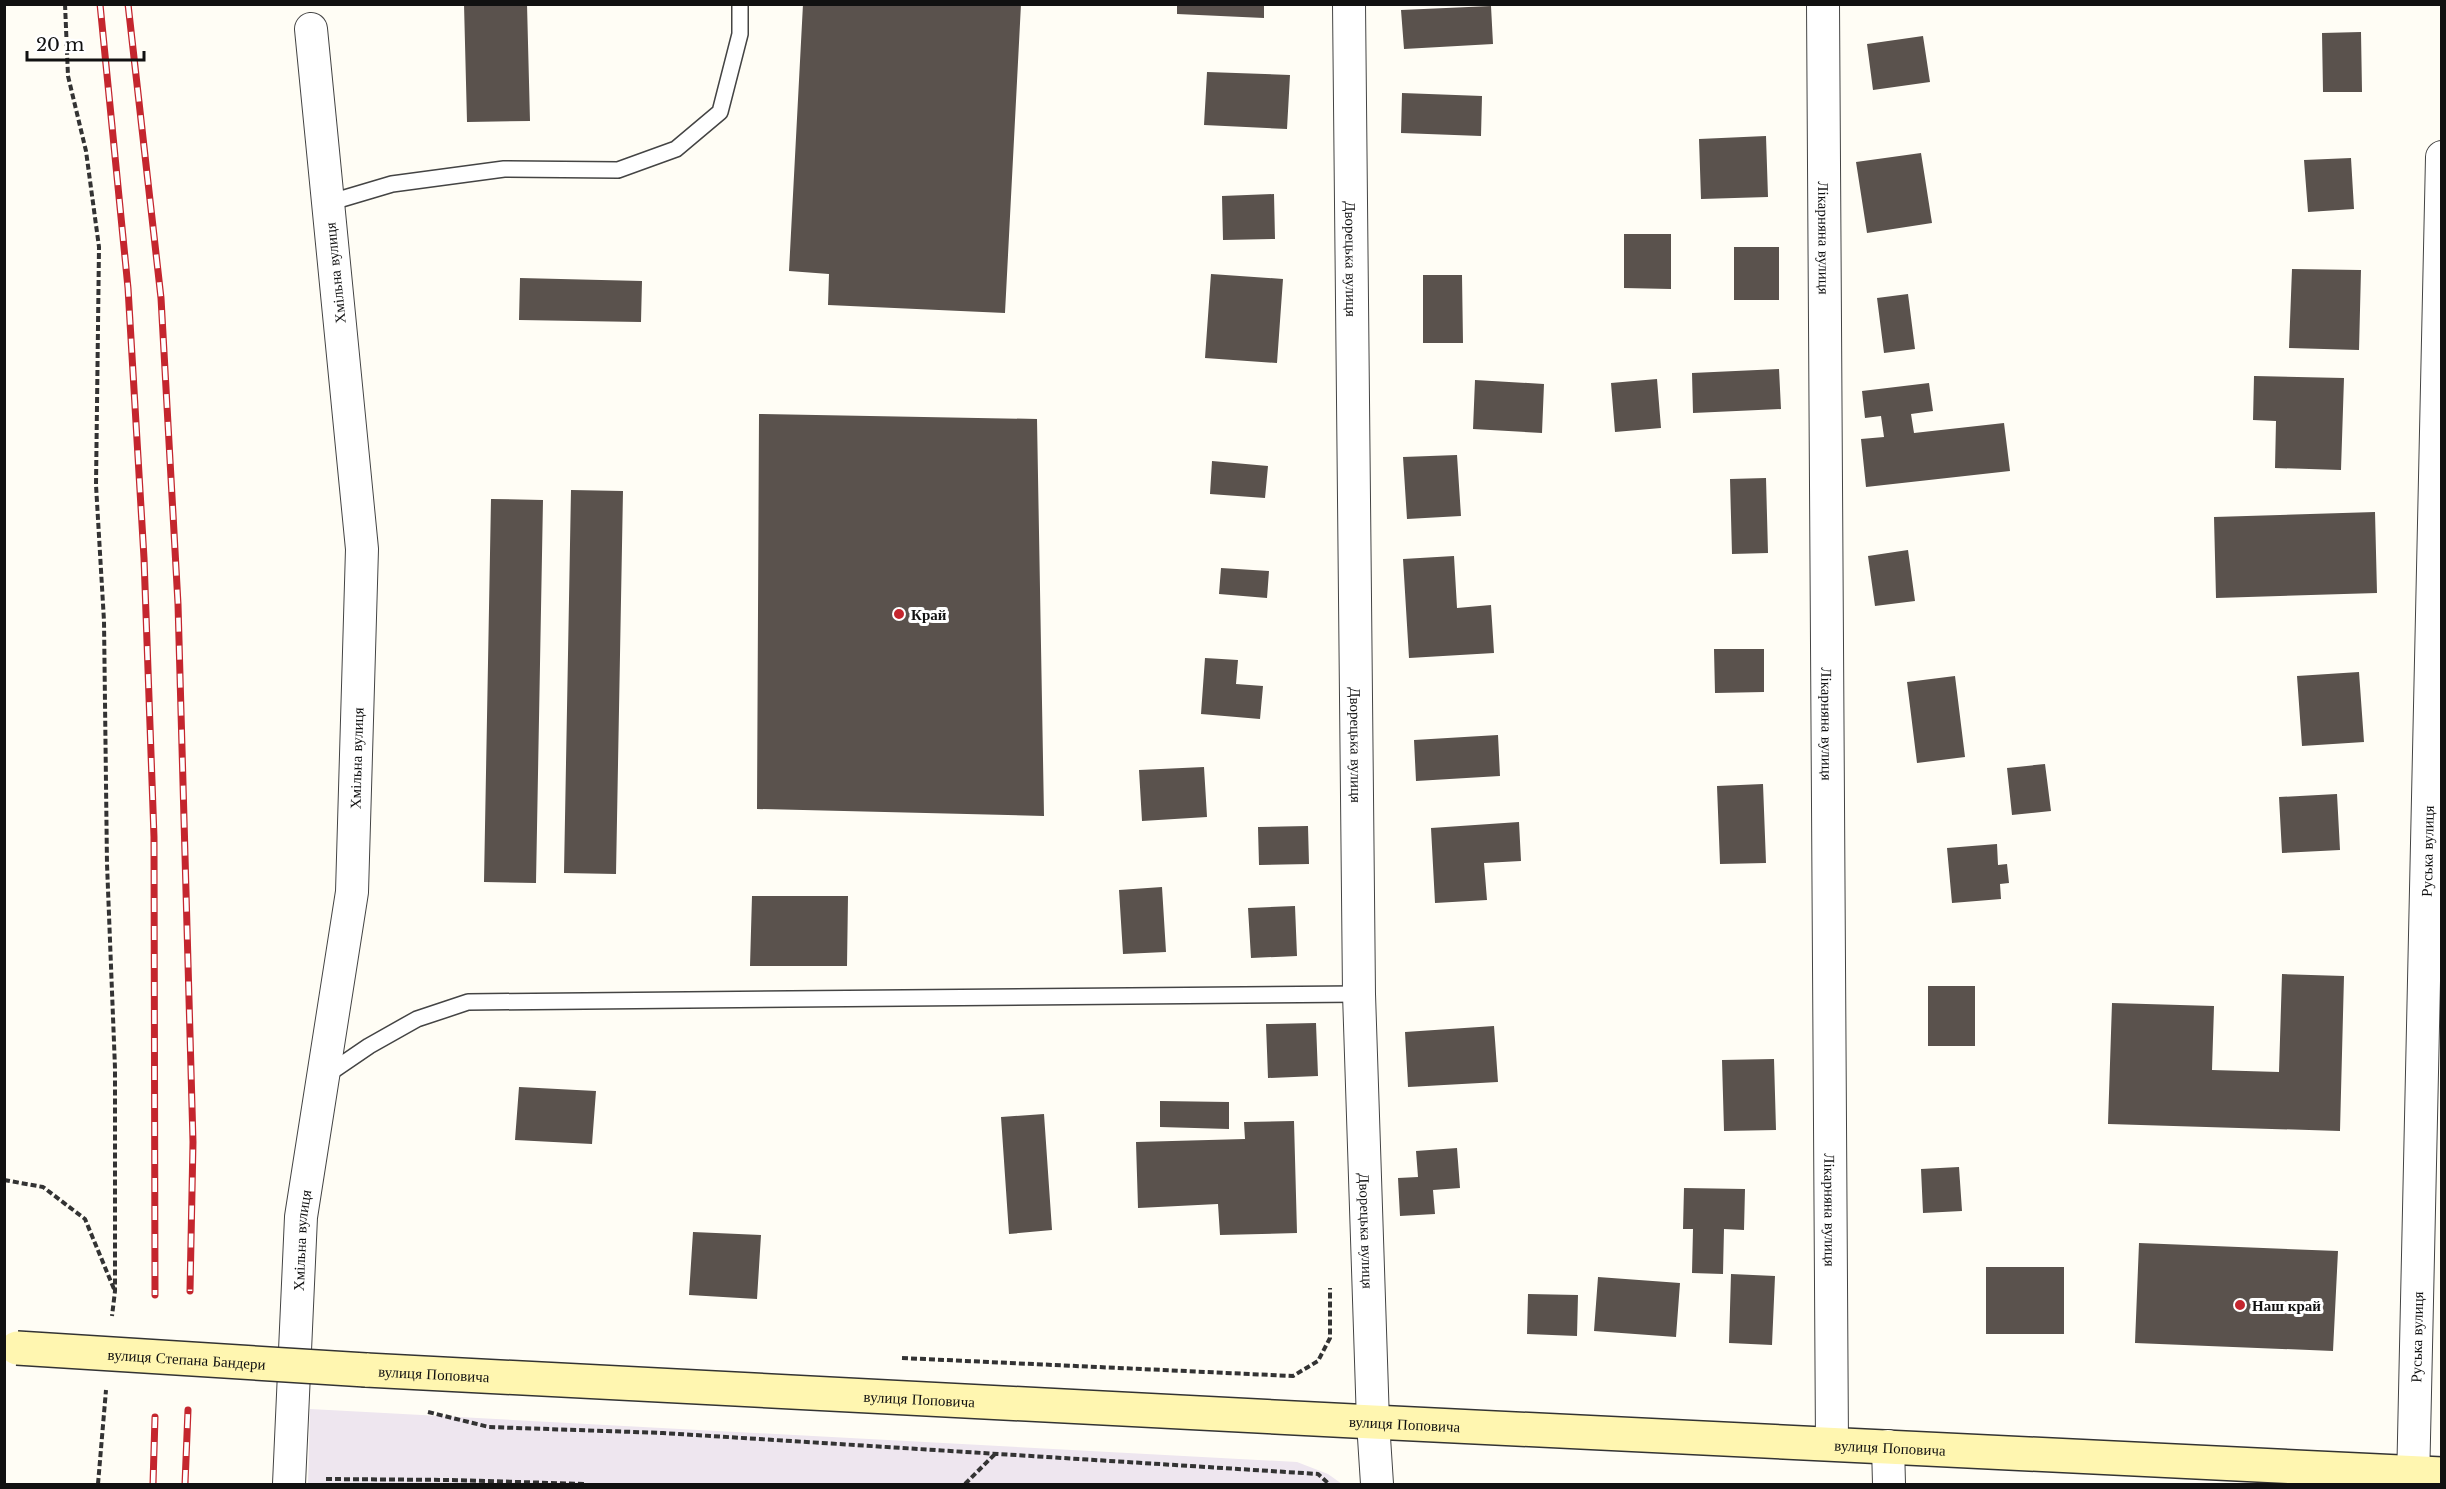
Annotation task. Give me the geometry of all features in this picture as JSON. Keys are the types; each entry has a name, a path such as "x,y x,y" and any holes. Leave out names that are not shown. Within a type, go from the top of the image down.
{"main road":[{"name":"вулиця Степана Бандери","path":"11,1348 366,1370"},
{"name":"вулиця Поповича","path":"366,1370 1888,1446 2422,1477"}],"street":[{"name":"Дворецька вулиця","path":"1349,4 1359,994 1377,1485"},
{"name":"Лікарняна вулиця","path":"1823,4 1832,1444"},
{"name":"Хмільна вулиця","path":"289,1481 301,1217 352,892 362,549 311,29"},
{"name":"Руська вулиця","path":"2422,1477 2441,174"},
{"path":"1888,1446 1889,1485"}],"lane":[{"path":"328,203 392,184 504,169 618,170 676,149 720,112 740,34 740,4"},
{"path":"324,1076 369,1046 417,1019 468,1002 1359,994"}],"path":[{"path":"65,4 68,76 86,151 99,247 96,485 104,621 107,852 115,1068 112,1325"},
{"path":"4,1179 43,1187 85,1220 114,1291"},
{"path":"891,1357 1293,1376 1318,1361 1330,1338 1329,1278"},
{"path":"98,1485 107,1382"},
{"path":"421,1411 489,1427 663,1433 1318,1474 1329,1485"},
{"path":"965,1485 995,1454"},
{"path":"289,1481 452,1480 585,1485"}],"shaded area":[{"path":"310,1409 1297,1462 1328,1474 1342,1484 308,1484"}],"building":[{"path":"464,4 527,4 530,121 467,122"},
{"path":"803,4 1021,4 1005,313 828,305 829,274 789,271"},
{"path":"1177,4 1264,4 1264,18 1177,14"},
{"path":"1491,6 1493,44 1404,49 1401,10"},
{"path":"2361,32 2362,92 2323,92 2322,33"},
{"path":"1923,36 1930,82 1873,90 1867,44"},
{"path":"1207,72 1290,75 1287,129 1204,125"},
{"path":"1402,93 1482,96 1481,136 1401,133"},
{"path":"1766,136 1768,197 1701,199 1699,139"},
{"path":"1921,153 1932,223 1867,233 1856,162"},
{"path":"2351,158 2354,209 2308,212 2304,160"},
{"path":"1274,194 1275,239 1223,240 1222,196"},
{"path":"1624,234 1671,234 1671,289 1624,288"},
{"path":"1734,247 1779,247 1779,300 1734,300"},
{"path":"2292,269 2361,270 2359,350 2289,348"},
{"path":"1211,274 1283,279 1277,363 1205,358"},
{"path":"1423,275 1462,275 1463,343 1423,343"},
{"path":"520,278 642,281 641,322 519,320"},
{"path":"1908,294 1915,349 1884,353 1877,298"},
{"path":"1779,369 1781,409 1693,413 1692,373"},
{"path":"2254,376 2344,378 2341,470 2275,468 2276,421 2253,420"},
{"path":"1657,379 1661,428 1615,432 1611,383"},
{"path":"1475,380 1544,384 1542,433 1473,429"},
{"path":"1929,383 1933,411 1911,414 1914,433 2004,423 2010,471 1866,487 1861,439 1884,437 1881,416 1865,418 1862,391"},
{"name":"Край","path":"759,414 1037,419 1044,816 757,809"},
{"path":"1457,455 1461,516 1407,519 1403,457"},
{"path":"1212,461 1268,466 1265,498 1210,494"},
{"path":"1766,478 1768,553 1732,554 1730,479"},
{"path":"571,490 623,491 616,874 564,873"},
{"path":"491,499 543,500 536,883 484,882"},
{"path":"2375,512 2377,593 2216,598 2214,517"},
{"path":"1908,550 1915,601 1875,606 1868,556"},
{"path":"1454,556 1457,608 1491,605 1494,653 1409,658 1403,559"},
{"path":"1221,568 1269,571 1267,598 1219,594"},
{"path":"1714,649 1764,649 1764,692 1715,693"},
{"path":"1205,658 1238,660 1236,684 1263,686 1260,719 1201,714"},
{"path":"2359,672 2364,742 2302,746 2297,676"},
{"path":"1955,676 1965,757 1917,763 1907,682"},
{"path":"1498,735 1500,776 1416,781 1414,740"},
{"path":"2045,764 2051,811 2012,815 2007,768"},
{"path":"1204,767 1207,817 1142,821 1139,770"},
{"path":"1763,784 1766,863 1720,864 1717,786"},
{"path":"2337,794 2340,850 2282,853 2279,797"},
{"path":"1519,822 1521,861 1484,863 1487,900 1435,903 1431,828"},
{"path":"1308,826 1309,864 1259,865 1258,827"},
{"path":"1997,844 1998,865 2007,864 2009,883 2000,884 2001,899 1952,903 1947,848"},
{"path":"1162,887 1166,952 1123,954 1119,890"},
{"path":"752,896 848,896 847,966 750,966"},
{"path":"1295,906 1297,956 1251,958 1248,908"},
{"path":"2282,974 2344,976 2340,1131 2108,1124 2112,1003 2214,1006 2212,1070 2279,1072"},
{"path":"1928,986 1975,986 1975,1046 1928,1046"},
{"path":"1316,1023 1318,1076 1268,1078 1266,1024"},
{"path":"1494,1026 1498,1082 1408,1087 1405,1032"},
{"path":"1774,1059 1776,1130 1724,1131 1722,1060"},
{"path":"519,1087 596,1091 592,1144 515,1140"},
{"path":"1160,1101 1229,1102 1229,1129 1160,1127"},
{"path":"1044,1114 1052,1230 1009,1234 1001,1117"},
{"path":"1294,1121 1297,1233 1220,1235 1218,1204 1138,1208 1136,1142 1245,1139 1244,1122"},
{"path":"1457,1148 1460,1188 1433,1190 1435,1214 1400,1216 1398,1178 1418,1177 1416,1151"},
{"path":"1959,1167 1962,1211 1923,1213 1921,1169"},
{"path":"1684,1188 1745,1189 1744,1230 1724,1229 1723,1274 1692,1273 1693,1229 1683,1229"},
{"path":"693,1232 761,1235 757,1299 689,1295"},
{"path":"2139,1243 2338,1251 2333,1351 2135,1343"},
{"path":"1986,1267 2064,1267 2064,1334 1986,1334"},
{"path":"1731,1274 1775,1276 1772,1345 1729,1343"},
{"path":"1598,1277 1680,1283 1676,1337 1594,1331"},
{"path":"1528,1294 1578,1295 1577,1336 1527,1334"}],"railway":[{"path":"100,4 128,288 144,558 154,837 155,1295"},
{"path":"128,4 161,298 178,604 193,1142 190,1291"},
{"path":"185,1484 188,1410"},
{"path":"153,1484 155,1417"}],"place":[{"name":"Край","path":"899,614"},
{"name":"Наш край","path":"2240,1305"}]}
